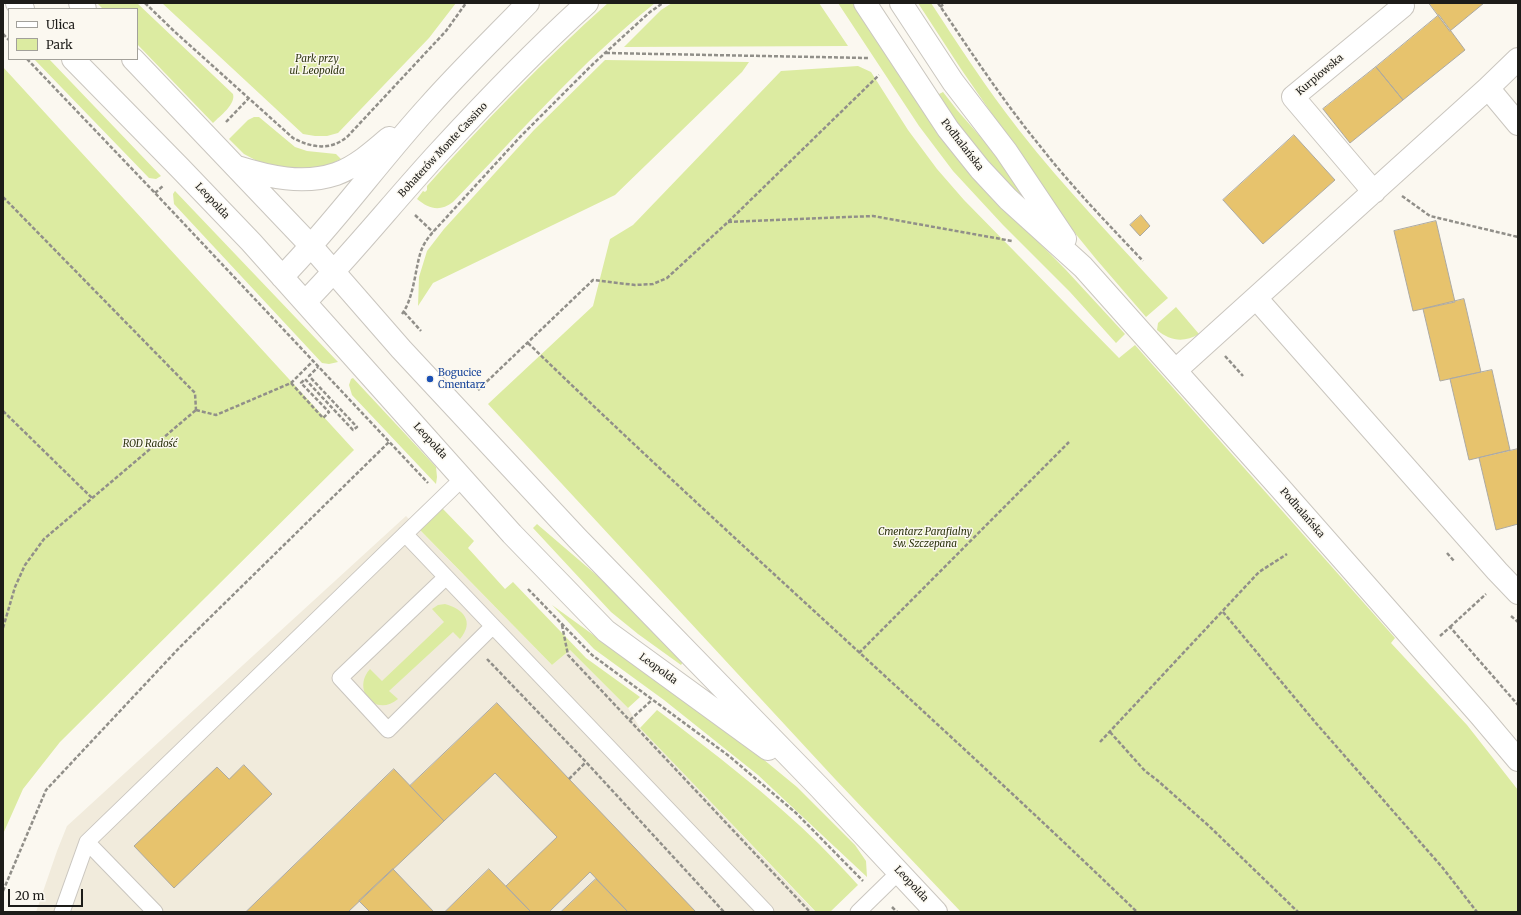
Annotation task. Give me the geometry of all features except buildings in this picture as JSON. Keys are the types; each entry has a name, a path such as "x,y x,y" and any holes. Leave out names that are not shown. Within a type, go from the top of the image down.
{"street":[{"path":"282,277 312,247 429,106 528,3"},
{"name":"Bohaterów Monte Cassino","path":"305,302 335,272 440,151 520,67 587,3"},
{"name":"Podhalańska","path":"865,3 944,122 980,169 1008,199 1083,267 1176,370 1518,760"},
{"name":"Podhalańska","path":"901,3 953,82 1006,151 1083,267"},
{"name":"Kurpiowska","path":"1379,188 1293,97 1403,6 1401,3"},
{"path":"1176,370 1379,188 1518,59"},
{"name":"Leopolda","path":"74,60 180,168 282,277 512,534 606,631 819,787"},
{"name":"Leopolda","path":"134,60 312,247 400,349 577,538 819,787 936,912"},
{"path":"1488,88 1518,124"},
{"path":"236,167 266,176 297,179 317,178 337,174 358,162 379,147 429,106"},
{"path":"1256,298 1518,593"}],"lane":[{"path":"62,912 87,842 463,478"},
{"path":"405,534 766,912"},
{"path":"446,577 340,678 388,730 493,626"},
{"path":"87,842 155,912"},
{"path":"858,912 899,872"}],"path":[{"path":"145,3 292,138 307,144 326,147 341,143 348,136 446,31 466,3"},
{"path":"398,317 404,312 424,243 433,232 520,136 606,52 650,12 663,3"},
{"path":"938,3 985,74 1041,148 1074,187 1143,261"},
{"path":"940,7 945,3"},
{"path":"606,52 868,58"},
{"path":"28,60 442,499"},
{"path":"478,390 593,280 635,285 653,284 666,278 728,222 879,76"},
{"path":"224,124 248,99"},
{"path":"155,193 167,181"},
{"path":"1379,188 1430,216 1518,237"},
{"path":"3,197 195,393 196,410"},
{"path":"413,213 433,232"},
{"path":"728,222 872,216 1012,241"},
{"path":"404,312 422,331"},
{"path":"528,342 760,563 859,653 1137,912"},
{"path":"1223,354 1243,376"},
{"path":"196,410 216,416 291,383 313,361"},
{"path":"291,383 323,418 329,412 301,383 304,379 353,430 357,427 309,376 318,367"},
{"path":"3,628 15,587 25,565 44,539 196,410"},
{"path":"3,411 92,498"},
{"path":"3,891 46,790 180,647 389,442"},
{"path":"859,653 1069,442"},
{"path":"1100,742 1259,572 1287,554"},
{"path":"528,589 592,655 729,756 796,813 897,912"},
{"path":"1450,627 1486,594"},
{"path":"1223,612 1315,722 1442,867 1477,912"},
{"path":"562,624 568,655 810,912"},
{"path":"474,646 586,762 724,912"},
{"path":"630,720 652,700"},
{"path":"1110,732 1145,771 1210,826 1298,912"},
{"path":"569,779 586,762"}],"shaded area":[{"path":"406,516 552,665 570,650 628,708 640,728 815,912 36,912 67,826"}],"green space":[{"path":"97,3 137,3 233,94 232,102 227,110 213,123 138,45 138,8 102,8"},
{"name":"Park przy ul. Leopolda","path":"162,3 456,3 429,38 338,133 327,136 315,136 303,134"},
{"path":"608,3 655,3 602,49 576,74 453,202 444,207 435,208 426,205 417,199 423,191 425,192 427,190 427,186 492,115"},
{"path":"672,3 819,3 848,46 624,47 661,10"},
{"path":"838,3 853,3 921,108 1000,203 1066,270 1125,334 1116,343 1070,292 1003,225 953,171 919,126"},
{"path":"918,3 931,3 1007,115 1073,195 1168,298 1146,317 1070,227 961,69"},
{"path":"35,60 50,60 161,176 156,179 149,178"},
{"path":"605,60 749,62 742,72 615,195 433,283 418,306 419,277 427,251 444,229 534,130"},
{"name":"Cmentarz Parafialny św. Szczepana","path":"858,66 871,72 908,130 937,169 964,200 1119,358 1135,345 1395,638 1391,643 1467,725 1518,790 1518,912 961,912 835,779 488,404 593,306 610,239 633,225 781,71"},
{"name":"ROD Radość","path":"3,67 354,450 60,742 23,789 3,834"},
{"path":"943,92 999,158 1036,210 999,178 966,137 937,95"},
{"path":"254,117 259,117 295,147 307,151 336,154 341,159 329,165 308,170 273,167 259,162 244,154 229,139 248,120"},
{"path":"175,191 338,362 329,364 322,363 174,204 173,194"},
{"path":"1176,307 1199,334 1188,339 1177,340 1167,337 1157,330 1158,323"},
{"path":"353,378 436,467 436,484 352,395 349,385 351,379"},
{"path":"442,508 474,541 468,548 505,589 513,582 586,658 640,697 628,708 570,650 552,665 419,529"},
{"path":"537,524 600,578 679,657 683,662 681,665 638,634 611,612 533,528"},
{"path":"445,604 457,609 462,613 467,621 467,627 460,639 453,632 389,691 398,699 390,704 382,705 374,703 365,693 363,685 365,677 370,669 382,681 444,622 432,609 438,605"},
{"path":"552,605 752,750 797,787 855,845 866,861 867,877 758,775 664,700 594,649"},
{"path":"657,710 720,758 781,809 820,845 858,885 830,912 816,912 640,728"}],"place":[{"name":"Bogucice Cmentarz","path":"430,379"}]}
